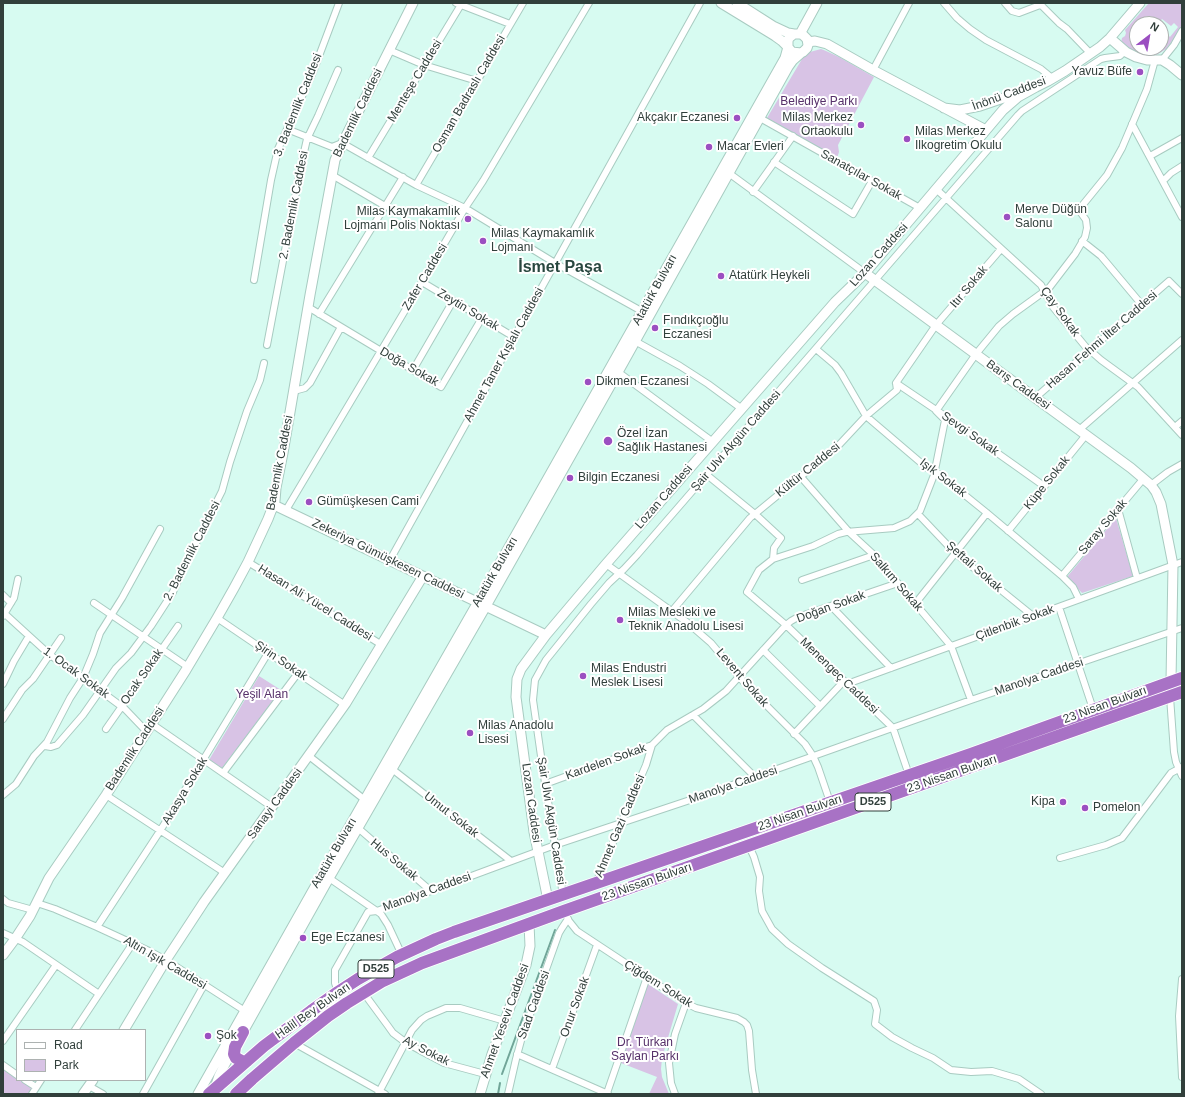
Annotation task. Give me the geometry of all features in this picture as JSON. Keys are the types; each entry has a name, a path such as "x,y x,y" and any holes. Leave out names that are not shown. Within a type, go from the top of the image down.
{"highway":[{"name":"23 Nisan Bulvarı","path":"563,895 909,775 1176,680"},
{"name":"23 Nissan Bulvarı","path":"566,915 748,846 1182,692"},
{"name":"Halil Bey Bulvarı","path":"212,1092 283,1031 338,992 364,976 402,955 454,932 563,895"},
{"name":"Halil Bey Bulvarı","path":"241,1093 294,1043 328,1016 363,992 383,981 422,963 529,924 566,915"},
{"path":"243,1032 235,1047 234,1054 236,1058 247,1061"}],"street":[{"name":"3. Bademlik Caddesi","path":"254,280 278,150 313,72 339,3"},
{"name":"Bademlik Caddesi","path":"3,955 16,938 35,907 48,878 106,795 188,667 248,562 274,505 335,160 342,143 413,3"},
{"name":"Osman Badraslı Caddesi","path":"416,185 522,3"},
{"name":"Zafer Caddesi","path":"286,510 465,208 483,181 589,3"},
{"name":"Ahmet Taner Kışlalı Caddesi","path":"390,560 700,3"},
{"path":"721,3 775,36 792,52 801,53 807,48 808,42 805,37 788,33 773,26 737,3"},
{"path":"788,47 789,38 797,34 817,3"},
{"path":"873,70 909,3"},
{"path":"944,3 957,18 970,29 986,40 1041,69 1052,78"},
{"path":"1005,3 1012,11 1019,13 1043,4 1059,23 1067,29 1091,54"},
{"name":"İnönü Caddesi","path":"944,108 960,110 973,108 1036,87 1091,54 1110,38 1140,3"},
{"path":"459,4 510,24"},
{"name":"Menteşe Caddesi","path":"368,158 459,4"},
{"path":"707,475 755,514 781,538 774,548 773,560 813,546 838,534 894,528 910,521 918,514 935,471 945,420 936,410 992,333 1005,320 1045,292 1054,283 1082,241 1087,228 1086,220 1081,213 1081,207 1107,175 1122,148 1159,60 1174,45 1182,31"},
{"path":"1110,38 1125,51 1140,59 1159,60 1170,65 1182,75"},
{"name":"İnönü Caddesi","path":"808,42 815,41 828,44 873,70 986,130"},
{"name":"Atatürk Bulvarı","path":"212,1092 243,1032 392,769 482,604 726,171 784,58 788,47"},
{"path":"389,50 424,65 477,81"},
{"name":"Şair Ulvi Akgün Caddesi","path":"563,895 533,700 535,680 546,660 609,583 634,559 874,280 1022,111 1101,59 1120,56 1125,51"},
{"name":"Atatürk Bulvarı","path":"726,171 760,118 791,64 801,53"},
{"name":"2. Bademlik Caddesi","path":"267,345 302,161 308,137 338,70"},
{"name":"Lozan Caddesi","path":"548,900 534,832 516,689 517,679 521,669 546,635 606,564 835,302 865,273 1007,106 1018,97 1036,87"},
{"name":"Sanatçılar Sokak","path":"760,118 920,208"},
{"path":"1132,124 1182,217"},
{"path":"287,129 332,147 342,143 416,185 465,208 555,263 646,314"},
{"path":"753,192 793,136"},
{"path":"1150,156 1182,138"},
{"path":"774,162 854,214 872,180"},
{"path":"1163,181 1171,172 1182,166"},
{"name":"Barış Caddesi","path":"726,171 1144,478 1151,485 1161,504 1178,563 1172,632 1176,680"},
{"path":"332,175 385,206"},
{"path":"320,314 403,178"},
{"name":"Çay Sokak","path":"936,189 1041,285 1057,313 1090,351 1143,391 1182,435"},
{"path":"1082,241 1101,256 1142,305"},
{"name":"Itır Sokak","path":"936,325 1001,248"},
{"name":"Hasan Fehmi İlter Caddesi","path":"1035,398 1169,281 1182,294"},
{"name":"Zeytin Sokak","path":"422,282 514,337"},
{"path":"412,370 453,301"},
{"name":"Doğa Sokak","path":"308,307 441,387 482,318"},
{"name":"Kültür Caddesi","path":"672,612 731,540 755,514 838,446 866,416 897,390 896,383 936,325"},
{"path":"294,390 305,388 310,383 341,327"},
{"path":"632,339 708,384 742,409"},
{"name":"Atatürk Bulvarı","path":"198,1094 365,800 618,372 632,339"},
{"name":"Küpe Sokak","path":"1008,531 1044,486 1083,433 1133,383 1182,340"},
{"name":"Işık Sokak","path":"816,349 835,365 866,416 927,468 935,471 1062,576 1073,587 1080,599"},
{"name":"2. Bademlik Caddesi","path":"45,746 54,747 83,715 116,668 128,658 173,592 220,495 247,411 260,380 264,363"},
{"path":"618,372 713,442"},
{"name":"Sevgi Sokak","path":"896,383 1044,486"},
{"path":"1175,427 1182,421"},
{"path":"1151,485 1168,472 1182,464"},
{"name":"Salkım Sokak","path":"801,477 849,532 874,555 951,646 971,700"},
{"name":"Saray Sokak","path":"1062,576 1144,478"},
{"name":"Zekeriya Gümüşkesen Caddesi","path":"274,505 546,635"},
{"path":"1118,509 1137,578"},
{"path":"915,604 987,513"},
{"name":"Şeftali Sokak","path":"918,514 955,553 1033,616"},
{"path":"3,795 16,784 34,756 45,746 70,698 83,678 100,633 122,598 160,529"},
{"path":"802,580 874,555"},
{"name":"Menengeç Caddesi","path":"773,560 760,570 747,592 786,625 892,728 909,775"},
{"name":"Hasan Ali Yücel Caddesi","path":"248,562 382,645"},
{"name":"Çitlenbik Sokak","path":"846,682 891,668 1178,563"},
{"name":"Levent Sokak","path":"606,564 702,634 711,643 756,696 805,744 818,767 830,802"},
{"name":"Sanayi Caddesi","path":"125,1029 166,960 204,902 345,705 423,576"},
{"path":"4,615 16,592 18,579"},
{"name":"Doğan Sokak","path":"739,677 786,625 798,617 898,584"},
{"path":"3,595 11,603"},
{"path":"94,604 188,667"},
{"path":"831,606 891,668"},
{"path":"1059,607 1093,709"},
{"name":"1. Ocak Sokak","path":"4,615 50,655 122,706 149,728 204,760 272,808"},
{"name":"Şirin Sokak","path":"217,618 345,705"},
{"name":"Ocak Sokak","path":"106,729 178,626"},
{"name":"Manolya Caddesi","path":"338,992 335,970 368,912 377,911 555,845 1182,628"},
{"path":"3,684 29,636"},
{"path":"3,719 22,690 31,683 62,638"},
{"path":"763,650 820,706"},
{"name":"Akasya Sokak","path":"97,927 204,760 268,653"},
{"name":"Akasya Sokak","path":"223,773 298,673"},
{"name":"Kardelen Sokak","path":"545,784 652,745 667,730 704,709 719,697 739,677"},
{"path":"794,734 820,706 846,682"},
{"path":"1170,697 1174,752 1182,776"},
{"path":"693,715 755,777"},
{"name":"Ahmet Gazi Caddesi","path":"596,883 646,765 652,745"},
{"path":"309,756 365,800"},
{"path":"1060,858 1122,838 1171,773 1180,768"},
{"name":"Umut Sokak","path":"392,769 511,861"},
{"path":"106,795 225,873"},
{"name":"Hus Sokak","path":"358,828 431,891"},
{"path":"748,846 754,857 760,877 758,891 762,911 772,929 793,948 874,1001 877,1010 875,1024 892,1036 933,1058 951,1070 970,1072 992,1071 1019,1079 1041,1094"},
{"path":"329,878 377,911 384,918 402,955"},
{"name":"Altın Işık Caddesi","path":"3,899 8,903 55,909 133,943 166,960 245,1011"},
{"name":"Çiğdem Sokak","path":"566,915 577,931 691,1006 737,1018 747,1025 749,1031 752,1070 756,1094"},
{"name":"Stad Caddesi","path":"508,1094 517,1054 566,915"},
{"name":"Ahmet Yesevi Caddesi","path":"480,1094 485,1074 525,971 531,941 529,924"},
{"path":"3,933 16,938 99,994"},
{"path":"76,1029 133,943"},
{"name":"Onur Sokak","path":"552,1070 597,944"},
{"path":"3,1041 56,965"},
{"path":"517,1054 607,1094 647,977"},
{"path":"1182,979 1179,1016 1182,1077"},
{"path":"143,1094 204,985"},
{"name":"Ay Sokak","path":"363,992 393,1033 405,1042 444,1063 485,1074"},
{"path":"675,1094 671,1083 669,1063 675,1034 686,1002"},
{"path":"294,1043 381,1093 405,1042 412,1030 421,1020 438,1011 453,1007 467,1009 505,1021"},
{"path":"3,1065 16,1074"},
{"path":"27,1081 36,1087"},
{"path":"32,1094 40,1081"},
{"path":"83,1094 90,1083 103,1094"}],"green space":[{"path":"1149,3 1182,3 1182,25 1179,32 1169,45 1169,36 1170,37 1178,27 1174,23 1171,26 1169,24 1169,16 1137,16"},
{"path":"1129,26 1129,49 1121,43 1122,38 1126,33 1125,30"},
{"name":"Belediye Parkı","path":"821,49 839,57 874,77 838,145 839,152 837,158 767,118 802,59 810,52"},
{"path":"1116,518 1133,576 1082,593 1067,577"},
{"name":"Yeşil Alan","path":"259,676 281,690 222,768 209,760"},
{"name":"Dr. Türkan Saylan Parkı","path":"648,984 678,1004 662,1058 662,1077 669,1094 649,1094 657,1077 621,1063"},
{"path":"3,1069 16,1077 16,1081 21,1081 32,1088 28,1094 3,1094"}],"waterway":[{"path":"502,1074 555,930"},
{"path":"498,1094 500,1083"}],"place":[{"name":"Yavuz Büfe","path":"1140,72"},
{"name":"Akçakır Eczanesi","path":"737,118"},
{"name":"Milas Merkez Ortaokulu","path":"861,125"},
{"name":"Milas Merkez Ilkogretim Okulu","path":"907,139"},
{"name":"Macar Evleri","path":"709,147"},
{"name":"Merve Düğün Salonu","path":"1007,217"},
{"name":"Milas Kaymakamlık Lojmanı Polis Noktası","path":"468,219"},
{"name":"Milas Kaymakamlık Lojmanı","path":"483,241"},
{"name":"Atatürk Heykeli","path":"721,276"},
{"name":"Fındıkçıoğlu Eczanesi","path":"655,328"},
{"name":"Dikmen Eczanesi","path":"588,382"},
{"name":"Özel İzan Sağlık Hastanesi","path":"608,441"},
{"name":"Bilgin Eczanesi","path":"570,478"},
{"name":"Gümüşkesen Cami","path":"309,502"},
{"name":"Milas Mesleki ve Teknik Anadolu Lisesi","path":"620,620"},
{"name":"Milas Endustri Meslek Lisesi","path":"583,676"},
{"name":"Milas Anadolu Lisesi","path":"470,733"},
{"name":"Kipa","path":"1063,802"},
{"name":"Pomelon","path":"1085,808"},
{"name":"Ege Eczanesi","path":"303,938"},
{"name":"Şok","path":"208,1036"}],"district":[{"name":"İsmet Paşa","path":"560,268"}]}
